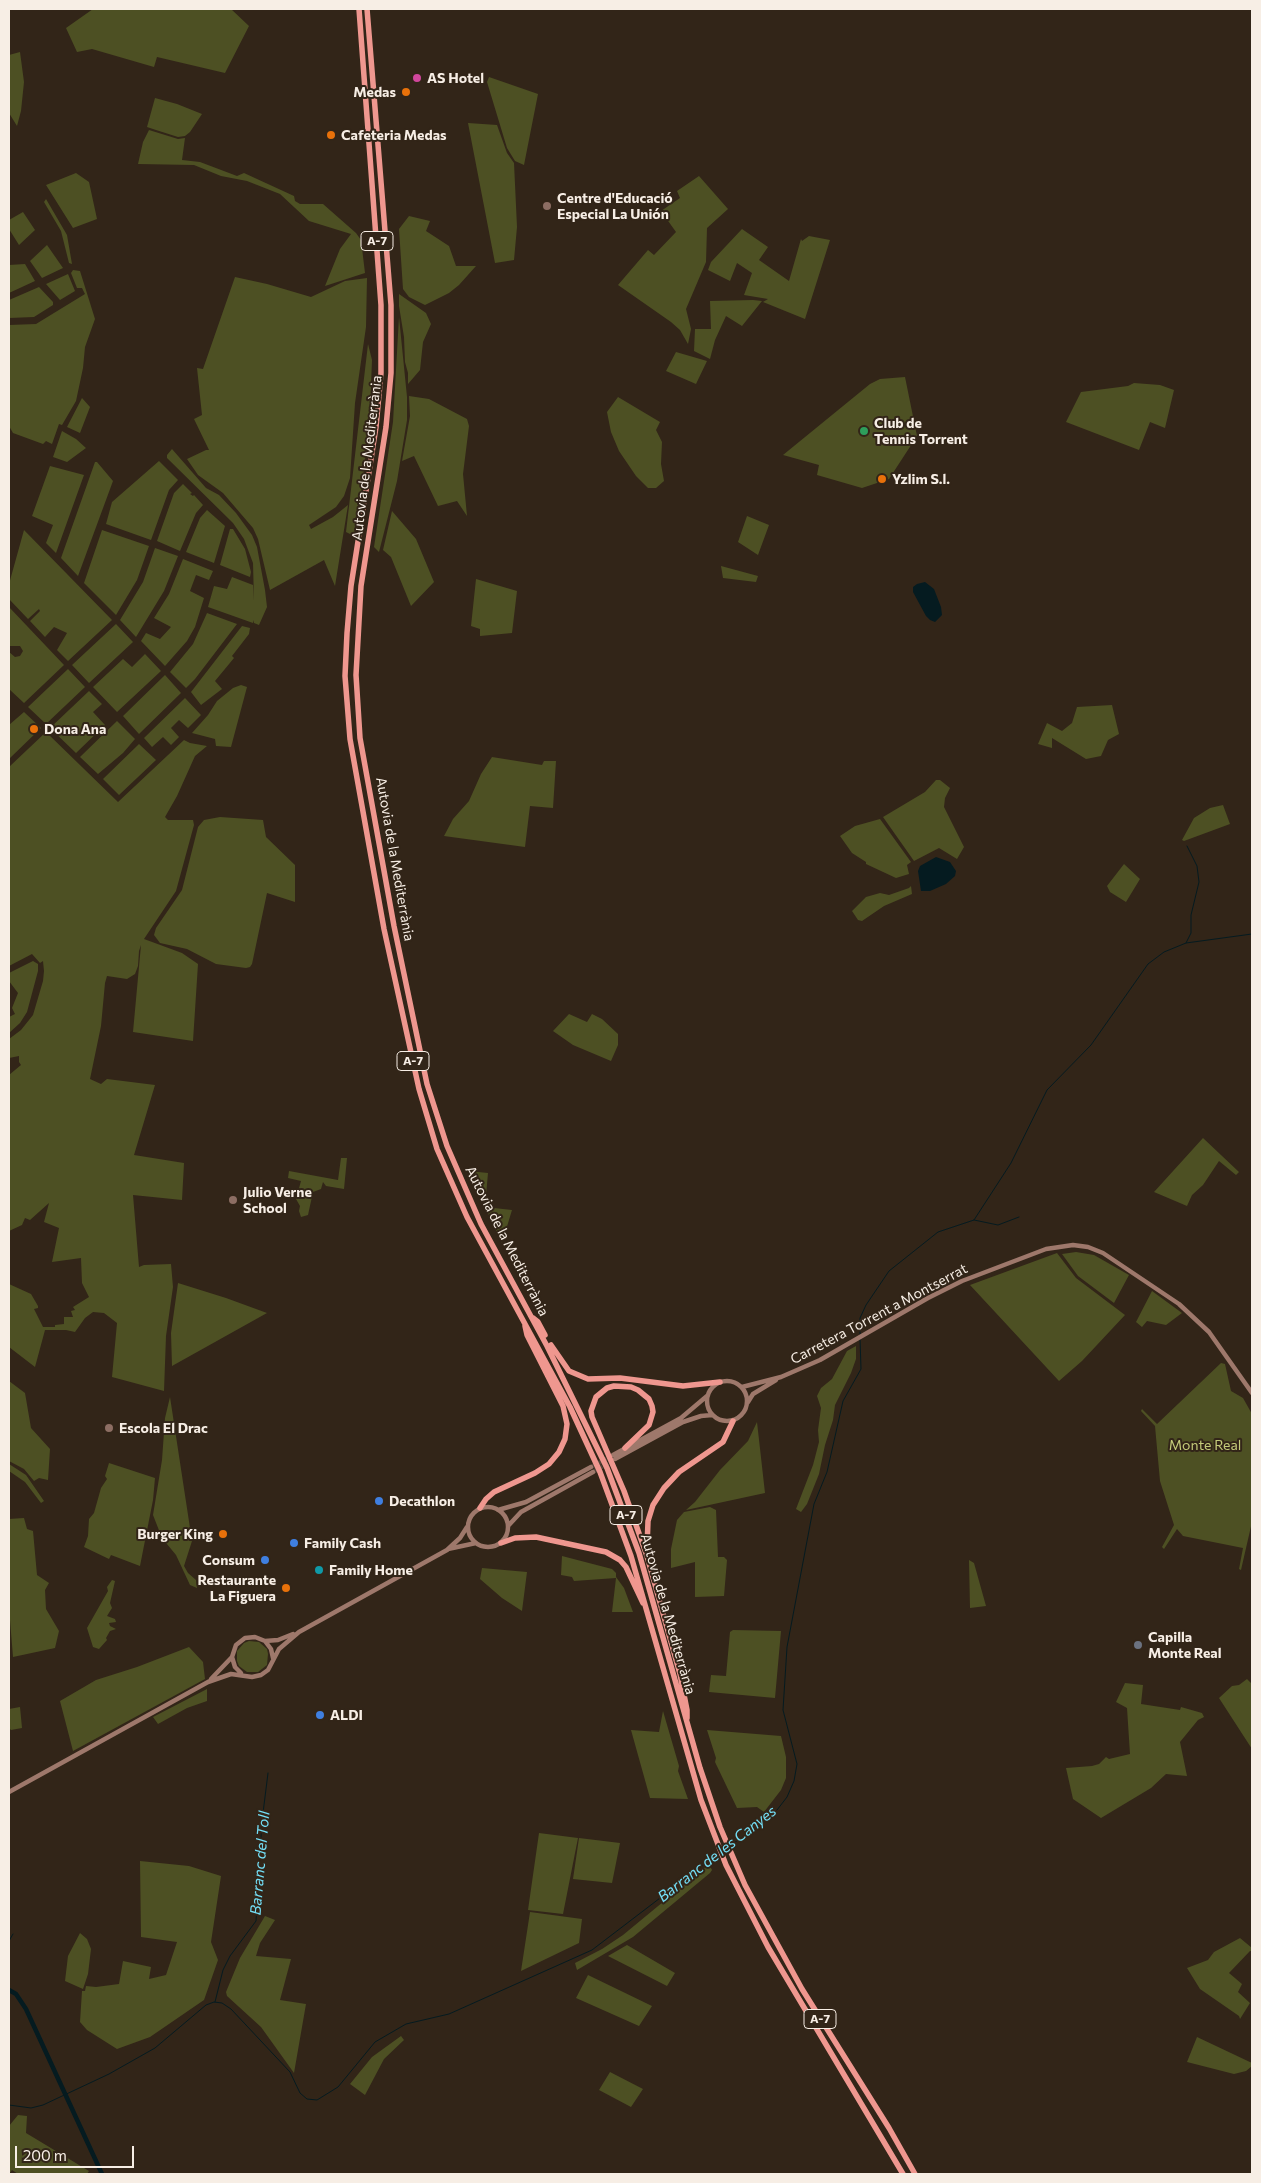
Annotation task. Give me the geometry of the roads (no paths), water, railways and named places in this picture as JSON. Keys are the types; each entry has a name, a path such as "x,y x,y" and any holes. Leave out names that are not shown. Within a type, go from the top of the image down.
{"highway":[{"name":"Autovia de la Mediterrània","path":"359,9 381,305 381,334 376,427 351,586 346,633 346,676 350,739 384,929 419,1089 438,1150 467,1217 570,1407 600,1472 631,1556 692,1771 726,1865 768,1947 903,2174"},
{"name":"Autovia de la Mediterrània","path":"367,9 386,229 391,305 391,344 386,427 361,586 357,630 356,675 360,738 413,1024 431,1100 463,1186 489,1240 577,1403 626,1514 639,1553 686,1723 720,1827 734,1860 776,1946 889,2128 915,2174"},
{"path":"530,1315 538,1322 564,1366 582,1378 597,1380 631,1379 683,1386 720,1382"},
{"path":"480,1508 494,1492 535,1473 549,1464 559,1452 565,1438 567,1424 563,1406 526,1335 523,1319"},
{"path":"625,1448 649,1425 653,1412 652,1406 649,1399 631,1386 614,1386 607,1388 596,1397 591,1411 592,1417 624,1490 647,1556 680,1674 687,1710 686,1723"},
{"path":"647,1556 647,1530 651,1511 656,1500 679,1472 723,1442 733,1421"},
{"path":"501,1543 515,1538 536,1537 606,1552 620,1560 626,1567 639,1597 646,1607"}],"main road":[{"name":"Carretera Torrent a Montserrat","path":"781,1377 820,1360 856,1341 920,1302 962,1281 1046,1249 1063,1245 1081,1246 1095,1250 1115,1260 1168,1295 1192,1314 1209,1332 1252,1393"},
{"path":"742,1387 781,1377"},
{"path":"748,1402 742,1387 732,1381 720,1382 681,1418 625,1448 614,1457 683,1422 701,1416 712,1415 722,1421 733,1421 744,1413 748,1402 754,1394 781,1377"},
{"path":"707,1396 707,1403 712,1415"},
{"path":"498,1510 531,1500 592,1469 521,1512 508,1526"},
{"path":"208,1682 227,1664 232,1657 236,1645 244,1638 255,1637 265,1640 278,1640 298,1632 447,1550 460,1538 468,1527 472,1514 480,1508 492,1507 498,1510 507,1520 508,1526 501,1543 491,1547 476,1543 471,1539 468,1527"},
{"path":"447,1550 476,1543"},
{"path":"9,1792 208,1682 231,1674 242,1674 252,1677 261,1675 268,1670 279,1649 298,1632"},
{"path":"265,1640 271,1649 273,1660"},
{"path":"232,1657 235,1667 242,1674"}],"water":[{"path":"925,582 934,589 941,607 942,615 935,622 926,616 913,592 913,587"},
{"path":"936,857 950,862 956,871 955,876 946,884 930,891 921,891 918,871 920,866"}],"waterway":[{"path":"1186,943 1191,933 1191,915 1199,882 1197,866 1187,846"},
{"name":"Barranc de les Canyes","path":"860,1334 860,1318 866,1305 889,1271 938,1232 974,1220 1011,1163 1047,1090 1091,1045 1148,964 1164,952 1186,943 1252,934"},
{"path":"974,1220 998,1225 1019,1217"},
{"name":"Barranc de les Canyes","path":"731,1845 777,1810 787,1797 794,1781 797,1764 783,1710 787,1647 814,1504 827,1472 843,1401 861,1369 860,1338"},
{"name":"Barranc del Toll","path":"215,2002 223,1970 230,1956 256,1921 262,1821 268,1773"},
{"name":"Barranc de les Canyes","path":"9,2105 31,2108 43,2105 109,2074 155,2048 206,2005 214,2002 222,2003 231,2009 290,2072 300,2093 307,2099 317,2100 338,2087 375,2042 406,2024 449,2014 592,1950 719,1853"},
{"path":"9,1941 13,1934"},
{"path":"9,1990 16,1994 26,2009 102,2174"}],"tunnel":[{"path":"591,1467 612,1456"},
{"path":"593,1472 613,1460"}],"place":[{"name":"AS Hotel","path":"417,78"},
{"name":"Medas","path":"406,92"},
{"name":"Cafeteria Medas","path":"331,135"},
{"name":"Centre d'Educació Especial La Unión","path":"547,206"},
{"name":"Club de Tennis Torrent","path":"864,431"},
{"name":"Yzlim S.l.","path":"882,479"},
{"name":"Dona Ana","path":"34,729"},
{"name":"Julio Verne School","path":"233,1200"},
{"name":"Escola El Drac","path":"109,1428"},
{"name":"Decathlon","path":"379,1501"},
{"name":"Burger King","path":"223,1534"},
{"name":"Family Cash","path":"294,1543"},
{"name":"Consum","path":"265,1560"},
{"name":"Family Home","path":"319,1570"},
{"name":"Restaurante La Figuera","path":"286,1588"},
{"name":"Capilla Monte Real","path":"1138,1645"},
{"name":"ALDI","path":"320,1715"}],"park label":[{"name":"Monte Real","path":"1205,1445"}]}
